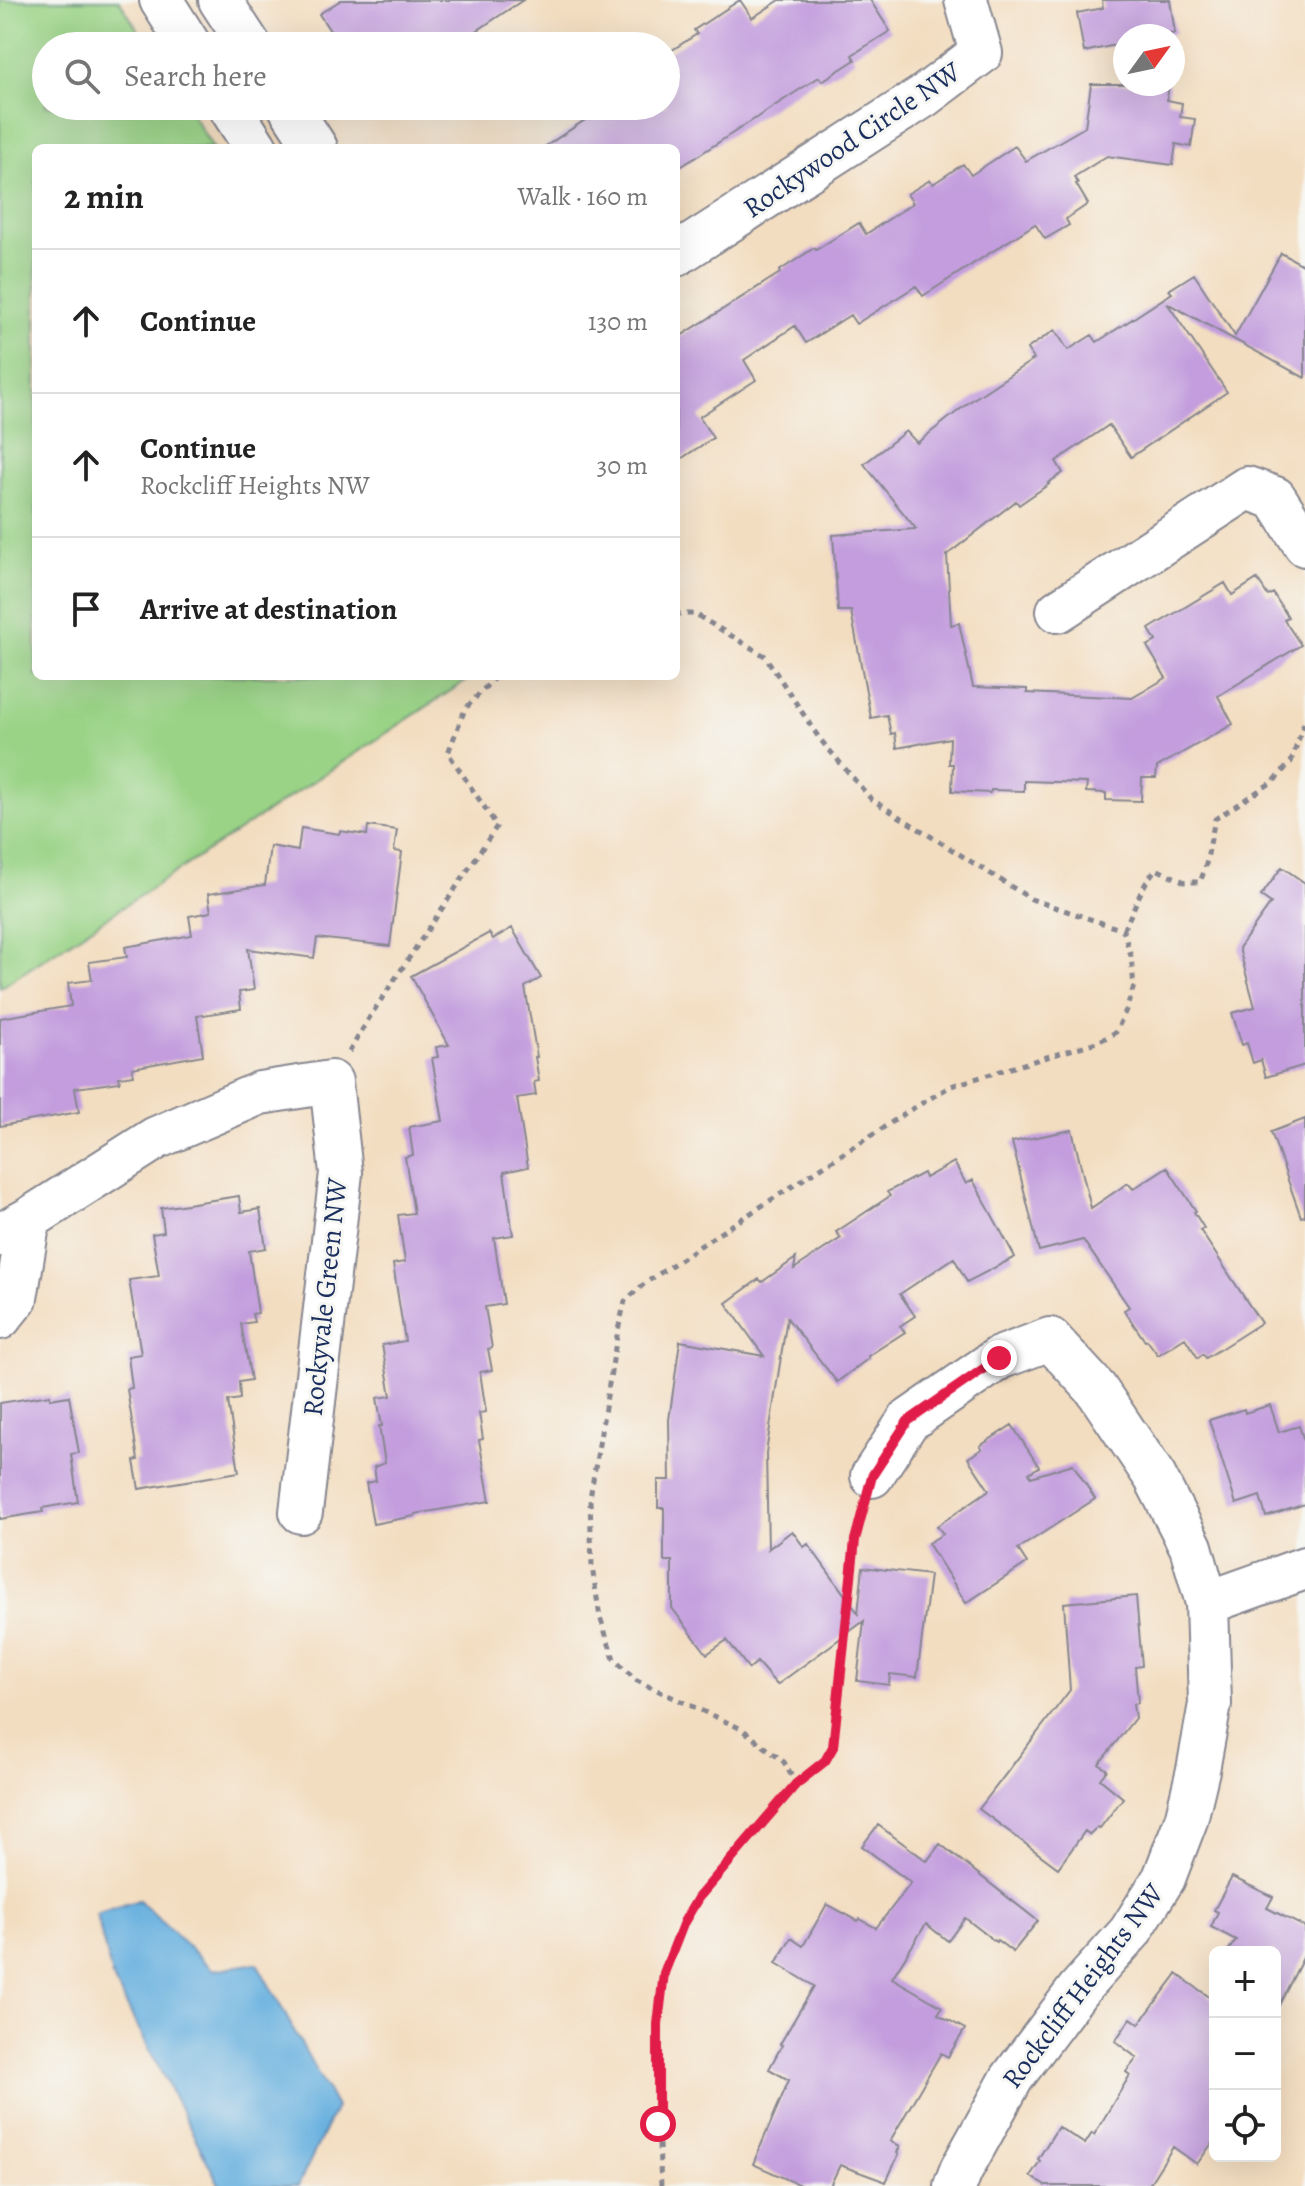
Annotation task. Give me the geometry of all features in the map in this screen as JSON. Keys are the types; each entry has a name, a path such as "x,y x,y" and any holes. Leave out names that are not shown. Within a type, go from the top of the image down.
{"street":[{"path":"176,23 212,0"},
{"path":"220,0 241,32"},
{"name":"Rockywood Circle NW","path":"680,252 924,96 981,53 966,0"},
{"path":"238,120 253,144"},
{"path":"298,120 313,144"},
{"path":"1058,611 1247,488 1275,498 1305,545"},
{"path":"0,1318 16,1298 15,1227 156,1138 260,1093 331,1082"},
{"name":"Rockyvale Green NW","path":"301,1512 341,1173 331,1082"},
{"name":"Rockcliff Heights NW","path":"872,1476 908,1421 999,1358 1050,1339 1096,1389 1155,1477 1191,1547 1207,1603 1210,1704 1186,1820 1164,1878 1130,1932 1078,1990 1012,2078 955,2186"},
{"path":"1207,1603 1305,1568"}],"path":[{"path":"680,614 695,614 765,656 819,738 871,799 1031,899 1123,930"},
{"path":"331,1082 371,1015 497,826 448,753 465,709 492,680"},
{"path":"796,1784 784,1762 742,1729 635,1680 614,1659 600,1617 592,1567 590,1498 625,1301 694,1250 951,1086 1100,1041 1116,1032 1134,986 1131,956 1123,930 1135,909 1144,882 1156,869 1185,882 1200,882 1215,819 1274,781 1291,762 1305,720"},
{"path":"661,2186 658,2024 664,1973 684,1922 698,1898 796,1784 825,1761 833,1747 855,1540 872,1476"}],"green space":[{"path":"0,0 119,0 139,32 32,32 32,120 196,120 211,144 32,144 32,680 467,680 0,988"}],"water":[{"path":"139,1900 213,1970 257,1963 336,2107 298,2186 220,2186 112,1977 96,1914"}],"building":[{"path":"341,0 523,0 475,32 331,32 319,14"},
{"path":"740,0 752,18 780,0 870,0 890,31 852,55 855,60 822,81 819,77 680,167 680,144 549,144 585,120 680,120 680,45 697,34 694,30"},
{"path":"1102,0 1170,0 1174,24 1113,24 1113,46 1084,52 1077,13 1103,8"},
{"path":"1091,84 1113,84 1113,96 1168,96 1167,100 1182,103 1180,117 1195,119 1191,147 1176,144 1173,165 1107,156 1074,177 1088,204 1066,219 1069,225 1045,239 1035,224 923,296 916,286 856,324 850,315 806,343 795,326 744,360 756,380 699,417 713,438 680,459 680,336 814,248 816,250 859,223 866,234 913,203 907,194 930,180 933,184 963,164 971,175 1015,146 1026,161 1085,127"},
{"path":"1281,253 1305,266 1305,378 1167,303 1227,392 1131,457 1109,425 1056,461 1063,473 1019,505 1016,501 947,555 951,625 959,623 973,687 1132,698 1166,678 1147,646 1156,641 1149,629 1225,583 1232,595 1257,579 1268,596 1273,593 1288,617 1284,620 1301,645 1218,696 1233,724 1157,767 1156,778 1142,778 1141,801 1106,800 1106,793 1086,792 1087,783 1024,781 1024,791 952,791 950,738 897,748 895,733 891,734 887,715 871,718 851,611 838,611 833,535 916,529 864,464 906,431 917,443 972,400 1034,359 1027,349 1055,330 1068,350 1092,335 1097,342 1172,293 1169,290 1194,274 1235,336"},
{"path":"368,826 397,830 394,851 402,852 390,946 317,938 314,958 248,949 254,990 239,992 241,1009 197,1016 203,1055 132,1068 134,1075 119,1077 120,1082 75,1088 79,1112 0,1126 0,1018 71,1006 68,983 92,980 89,962 127,957 125,947 192,935 189,916 211,912 208,894 265,885 270,846 298,851 301,828 367,835"},
{"path":"1282,867 1305,883 1305,1065 1266,1077 1261,1060 1253,1063 1247,1043 1242,1045 1232,1013 1255,1007 1239,948 1271,903 1261,896"},
{"path":"512,928 541,978 525,987 539,1081 534,1082 536,1095 517,1098 528,1167 504,1172 513,1235 494,1238 504,1304 485,1307 492,1348 488,1349 492,1370 480,1372 486,1412 479,1413 483,1439 479,1440 490,1501 373,1524 366,1483 376,1481 374,1467 385,1463 377,1398 391,1396 382,1345 405,1341 393,1264 405,1262 398,1215 414,1213 405,1157 413,1155 409,1127 443,1121 432,1058 438,1057 436,1047 449,1045 411,976 489,933 493,939"},
{"path":"1305,1119 1305,1216 1301,1217 1271,1132"},
{"path":"1072,1130 1091,1208 1128,1183 1133,1189 1167,1167 1196,1211 1204,1228 1200,1230 1261,1323 1206,1358 1203,1354 1198,1358 1185,1338 1158,1355 1124,1310 1129,1307 1083,1240 1039,1251 1012,1142"},
{"path":"954,1162 966,1184 973,1180 1015,1257 967,1282 954,1258 900,1294 915,1316 900,1326 905,1332 868,1356 837,1382 787,1318 766,1453 768,1549 792,1531 804,1547 808,1544 858,1613 863,1567 930,1575 917,1677 890,1674 889,1685 857,1681 864,1621 777,1685 757,1662 749,1669 727,1640 707,1654 672,1608 672,1561 664,1561 664,1508 658,1508 658,1480 670,1480 669,1420 680,1341 764,1356 726,1303 796,1258 794,1269 841,1238 836,1232 890,1196 887,1192 923,1173 925,1178"},
{"path":"239,1196 241,1212 260,1209 266,1248 249,1251 258,1313 252,1314 254,1322 241,1324 251,1380 239,1382 240,1399 228,1401 239,1472 139,1489 134,1461 138,1460 127,1389 132,1388 128,1356 141,1354 129,1280 159,1276 152,1234 164,1232 161,1208"},
{"path":"50,1395 50,1399 69,1396 79,1453 71,1454 78,1502 0,1519 0,1403"},
{"path":"1270,1405 1279,1432 1299,1426 1305,1444 1305,1504 1266,1517 1260,1496 1236,1504 1209,1420"},
{"path":"1012,1425 1039,1467 1029,1473 1031,1477 1073,1464 1095,1499 1018,1549 1027,1563 966,1603 928,1543 943,1534 937,1526 989,1490 968,1458 982,1449 980,1446"},
{"path":"1136,1596 1142,1666 1135,1667 1138,1703 1133,1704 1135,1718 1099,1764 1107,1770 1100,1779 1123,1798 1100,1828 1090,1835 1085,1831 1058,1868 979,1809 1070,1690 1064,1603"},
{"path":"878,1825 927,1861 940,1844 1038,1921 1013,1952 965,1918 948,1941 926,1924 892,1978 942,2007 938,2014 965,2029 948,2057 941,2053 890,2141 900,2146 886,2182 840,2165 830,2186 802,2186 753,2164 789,2080 769,2069 814,1986 776,1963 791,1938 803,1946 827,1904 876,1928 911,1883 862,1846"},
{"path":"1232,1877 1273,1897 1267,1908 1305,1927 1305,1954 1281,2001 1281,1946 1232,1946 1236,1940 1211,1927 1218,1912 1214,1910"},
{"path":"1177,1974 1209,1997 1209,2147 1197,2164 1173,2147 1148,2186 1045,2186 1030,2176 1040,2161 1038,2159 1058,2127 1085,2144 1092,2133 1094,2135 1130,2075 1126,2072 1137,2058 1115,2041 1131,2018 1139,2024"}],"route":[{"path":"658,2124 658,2024 664,1973 684,1922 698,1898 796,1784 825,1761 833,1747 855,1540 872,1476 908,1421 999,1358"}]}
